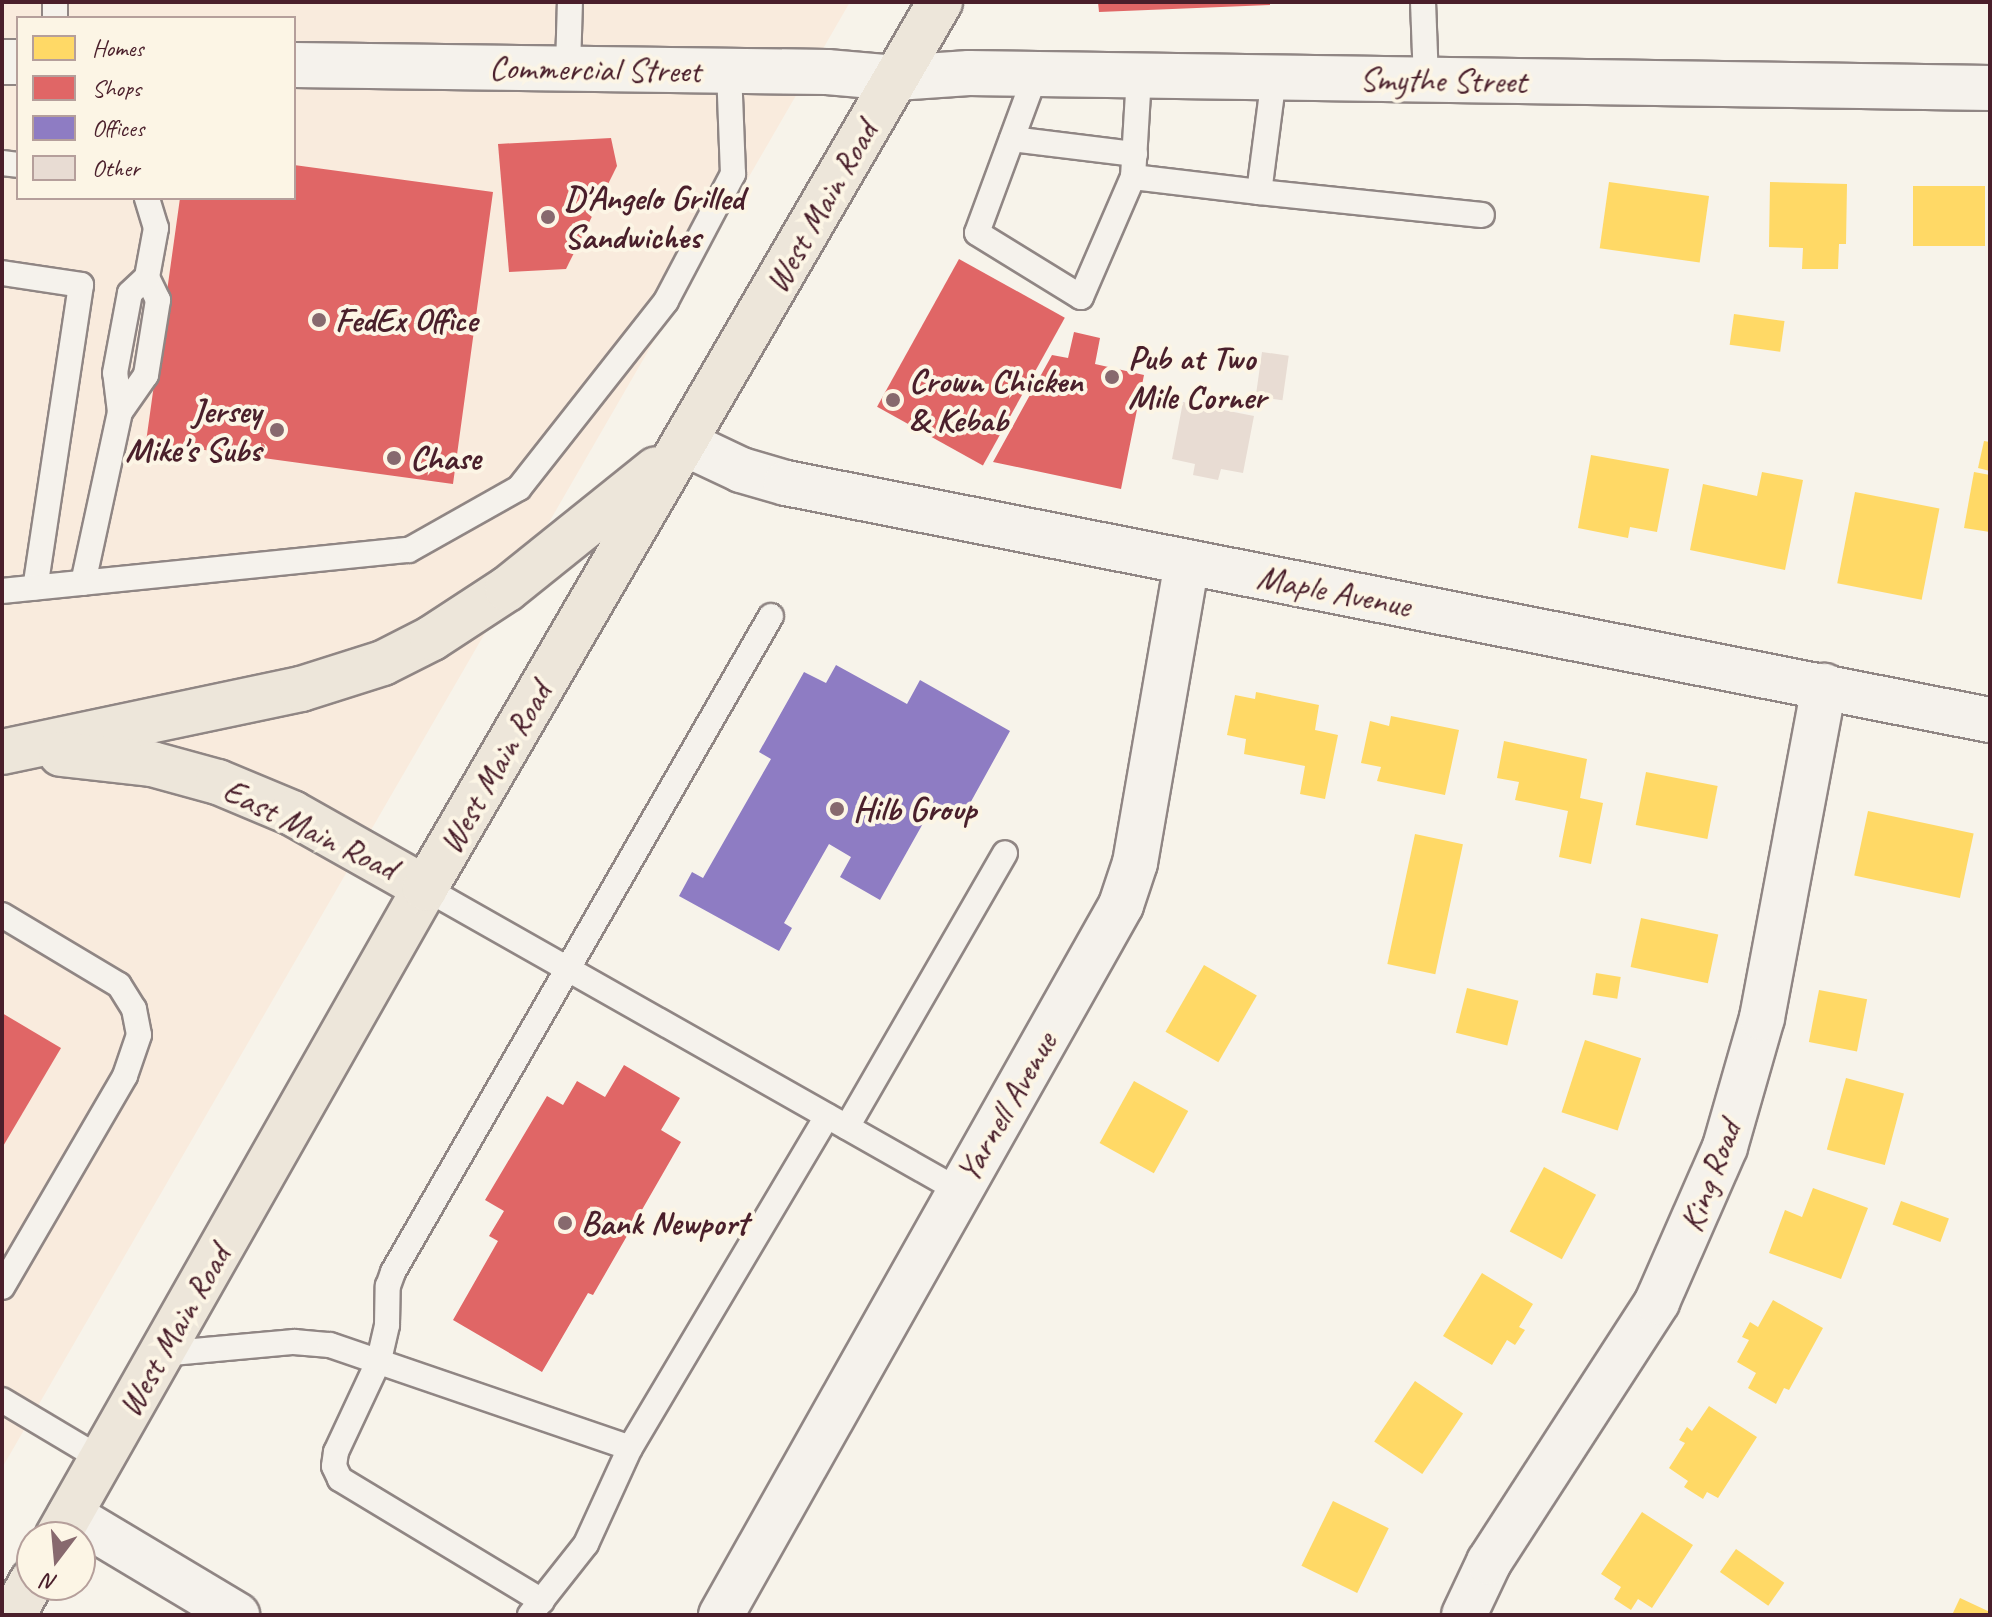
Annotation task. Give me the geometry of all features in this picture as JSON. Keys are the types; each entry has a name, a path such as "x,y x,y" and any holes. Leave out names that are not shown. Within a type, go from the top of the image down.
{"main road":[{"name":"West Main Road","path":"67,1521 425,888 940,2"},
{"path":"2,754 301,689 383,663 432,638 544,562 684,443"},
{"name":"East Main Road","path":"2,754 105,757 185,772 292,813 425,888"}],"street":[{"name":"Commercial Street","path":"296,65 827,72 896,78"},
{"name":"Smythe Street","path":"896,78 969,73 1990,88"},
{"name":"Maple Avenue","path":"684,443 741,470 786,483 1990,720"},
{"name":"Yarnell Avenue","path":"721,1615 958,1190 1112,925 1130,884 1187,562"},
{"name":"King Road","path":"1464,1615 1489,1562 1657,1302 1725,1147 1762,1018 1824,686"},
{"path":"96,1542 237,1615"}],"lane":[{"path":"568,68 570,2"},
{"path":"1423,2 1426,79"},
{"path":"2,591 409,550 519,488 666,301 733,174 729,71"},
{"path":"1035,76 977,233 1081,297 1134,165 1139,76"},
{"path":"1259,192 1274,77"},
{"path":"1012,139 1259,192 1482,215"},
{"path":"83,583 120,412 115,373 130,293 147,277 156,228 148,200"},
{"path":"2,273 81,285 35,588"},
{"path":"771,616 393,1272 388,1286 387,1325 379,1360 336,1452 334,1466 340,1479 536,1608 586,1544 630,1448 1005,853"},
{"path":"425,888 958,1190"},
{"path":"2,915 119,985 134,1009 139,1035 125,1076 2,1287"},
{"path":"161,1354 313,1342 379,1360 630,1448"},
{"path":"2,1400 101,1459"}],"shaded area":[{"path":"2,2 850,2 2,1468"}],"building: Homes":[{"path":"1609,182 1709,196 1700,262 1600,248"},
{"path":"1770,182 1847,184 1846,244 1839,244 1838,269 1802,269 1803,248 1769,247"},
{"path":"1913,186 1985,186 1985,246 1913,246"},
{"path":"1734,314 1785,321 1780,352 1730,345"},
{"path":"1984,441 1990,442 1990,471 1978,468"},
{"path":"1591,455 1669,469 1657,532 1630,527 1628,538 1578,528"},
{"path":"1762,472 1803,480 1785,570 1690,550 1703,484 1757,496"},
{"path":"1974,472 1990,475 1990,532 1964,528"},
{"path":"1855,492 1939,508 1922,600 1837,583"},
{"path":"1256,692 1319,705 1315,730 1338,735 1325,799 1300,794 1305,766 1244,754 1246,739 1227,735 1235,695 1255,699"},
{"path":"1391,716 1459,730 1445,795 1377,781 1381,767 1361,763 1370,721 1389,726"},
{"path":"1504,741 1587,759 1580,798 1603,803 1591,864 1559,857 1568,811 1515,800 1519,782 1497,778"},
{"path":"1646,772 1718,786 1707,839 1636,825"},
{"path":"1868,811 1974,833 1960,898 1854,876"},
{"path":"1415,834 1463,844 1435,974 1387,964"},
{"path":"1641,918 1718,934 1708,983 1631,967"},
{"path":"1204,965 1257,996 1218,1062 1166,1032"},
{"path":"1596,973 1621,977 1617,999 1593,995"},
{"path":"1467,988 1518,1001 1507,1045 1456,1033"},
{"path":"1819,990 1867,999 1857,1051 1809,1042"},
{"path":"1585,1040 1641,1058 1618,1131 1562,1112"},
{"path":"1846,1078 1904,1094 1885,1165 1827,1149"},
{"path":"1134,1081 1188,1111 1154,1173 1100,1143"},
{"path":"1544,1167 1596,1195 1562,1259 1510,1231"},
{"path":"1813,1188 1868,1208 1841,1279 1769,1253 1785,1210 1802,1217"},
{"path":"1901,1201 1949,1218 1940,1242 1892,1224"},
{"path":"1482,1273 1533,1304 1519,1327 1525,1330 1515,1345 1507,1340 1492,1365 1443,1336"},
{"path":"1773,1300 1823,1328 1789,1390 1784,1388 1776,1404 1748,1388 1756,1373 1737,1362 1749,1340 1742,1337 1750,1322 1758,1327"},
{"path":"1415,1381 1463,1413 1422,1474 1374,1442"},
{"path":"1709,1406 1757,1437 1718,1498 1707,1492 1703,1499 1684,1487 1688,1481 1669,1468 1685,1443 1679,1440 1687,1427 1692,1431"},
{"path":"1333,1501 1389,1528 1357,1593 1301,1566"},
{"path":"1642,1512 1693,1545 1652,1608 1638,1599 1631,1610 1614,1599 1621,1587 1601,1574"},
{"path":"1736,1549 1784,1583 1768,1606 1720,1572"},
{"path":"1960,1598 1990,1612 1990,1615 1952,1615"}],"building: Shops":[{"path":"1098,2 1270,2 1270,5 1099,12"},
{"name":"D'Angelo Grilled Sandwiches","path":"611,138 617,166 566,269 509,272 498,144"},
{"name":"FedEx Office","path":"296,165 493,192 453,484 146,442 180,200 296,200"},
{"path":"959,259 1065,318 983,465 877,407"},
{"path":"1074,332 1100,338 1095,364 1144,375 1121,489 993,462 1052,355 1068,358"},
{"path":"2,1013 61,1048 2,1148"},
{"name":"Bank Newport","path":"624,1065 680,1098 661,1130 681,1142 593,1295 588,1293 542,1372 453,1320 498,1241 489,1236 504,1211 485,1200 547,1096 563,1105 577,1081 605,1097"}],"building: Offices":[{"name":"Hilb Group","path":"836,665 907,704 920,680 1010,731 963,816 935,802 880,900 840,877 851,857 829,844 784,923 792,928 779,951 679,896 692,872 703,878 771,759 759,752 804,672 826,683"}],"building: Other":[{"path":"1262,352 1289,356 1282,400 1256,397"},
{"path":"1183,402 1254,416 1243,473 1221,469 1218,480 1193,475 1195,464 1172,459"}],"place":[{"name":"D'Angelo Grilled Sandwiches","path":"548,217"},
{"name":"FedEx Office","path":"319,320"},
{"name":"Pub at Two Mile Corner","path":"1112,377"},
{"name":"Crown Chicken & Kebab","path":"893,400"},
{"name":"Jersey Mike's Subs","path":"277,430"},
{"name":"Chase","path":"394,458"},
{"name":"Hilb Group","path":"837,809"},
{"name":"Bank Newport","path":"565,1223"}]}
